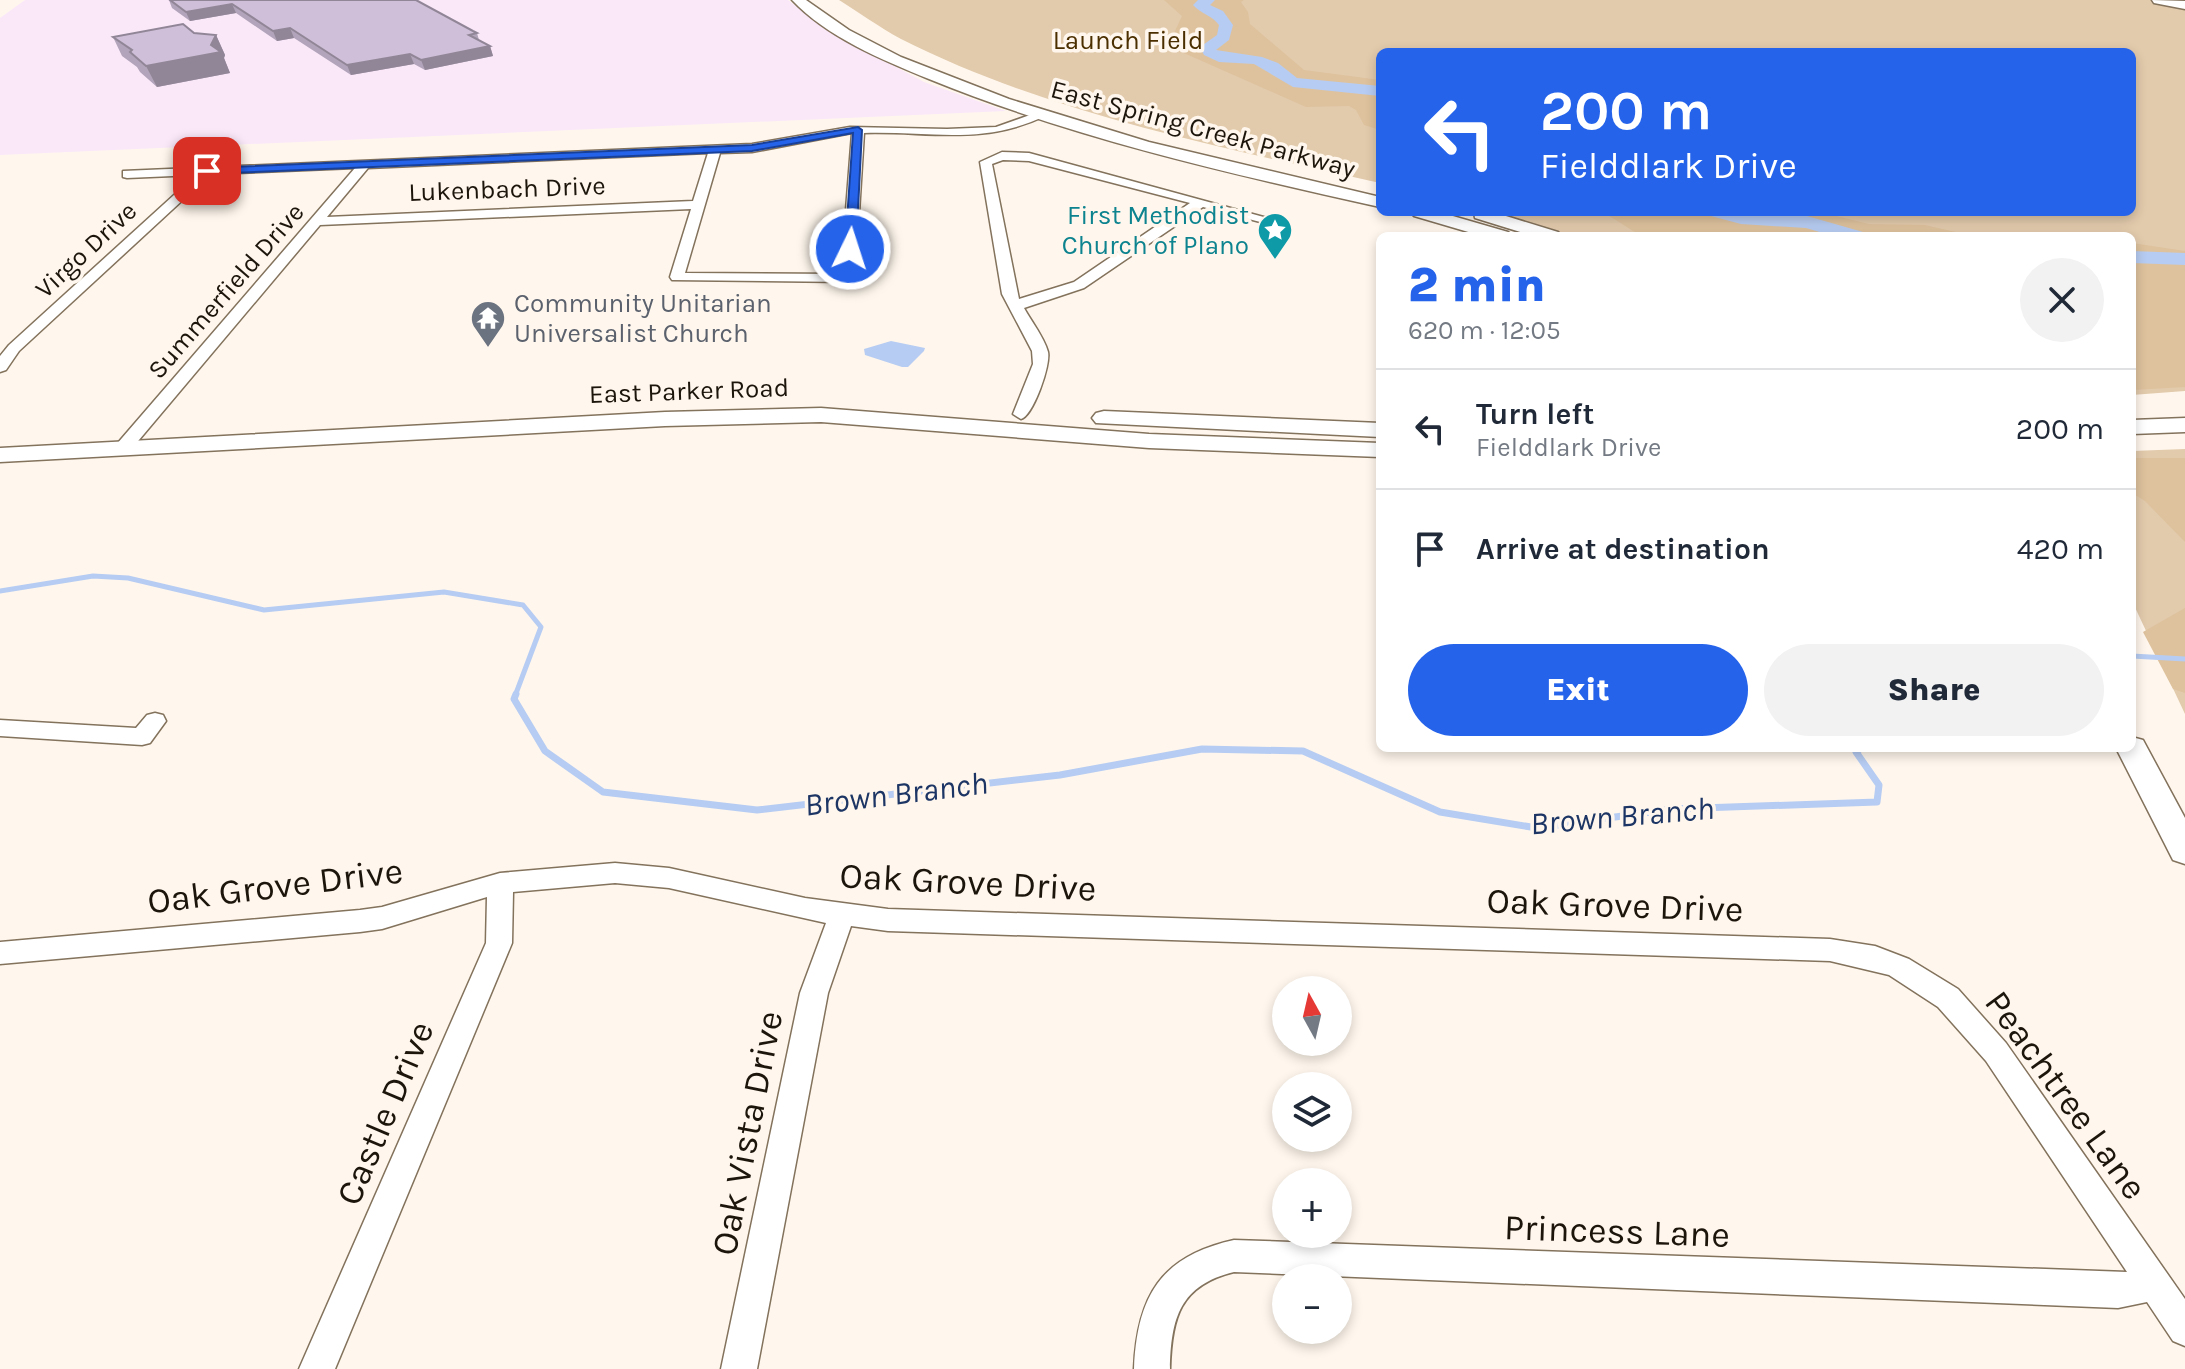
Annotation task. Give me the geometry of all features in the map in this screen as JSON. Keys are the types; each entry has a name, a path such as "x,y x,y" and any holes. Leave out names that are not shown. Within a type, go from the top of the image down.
{"main road":[{"name":"East Spring Creek Parkway","path":"798,0 837,27 887,54 936,76 1041,114 1164,152 1310,180 1376,188"},
{"path":"2158,0 2185,5"},
{"name":"East Spring Creek Parkway","path":"896,43 1058,108 1376,201"},
{"path":"1041,114 1058,108"},
{"path":"1434,216 1488,232"},
{"path":"1487,216 1539,232"},
{"name":"East Parker Road","path":"0,437 242,444 338,430 733,408 823,408 1018,423 1376,430"},
{"path":"2136,410 2185,408"},
{"name":"East Parker Road","path":"1018,423 1149,441 1376,450"},
{"path":"242,444 258,425"},
{"name":"East Parker Road","path":"0,455 258,425 338,430"},
{"path":"2136,427 2185,425"},
{"path":"2134,752 2177,839"}],"street":[{"path":"127,174 752,148 858,130 983,131 1027,122 1041,114"},
{"path":"715,150 677,277 848,278 858,130"},
{"path":"1018,423 1041,364 1040,351 1009,294 986,162 991,158 1016,155 1029,157 1264,219"},
{"name":"Summerfield Drive","path":"130,440 365,164"},
{"name":"Virgo Drive","path":"0,367 14,348 207,171"},
{"path":"1017,305 1079,285 1198,204"},
{"name":"Lukenbach Drive","path":"317,221 699,205"},
{"path":"0,728 142,737 155,721"},
{"name":"Oak Grove Drive","path":"0,953 382,918 500,883 615,873 669,878 842,915 888,920 1830,950 1875,958 1899,967 1935,988"},
{"name":"Castle Drive","path":"317,1369 499,943 500,883"},
{"name":"Oak Vista Drive","path":"739,1369 814,993 842,915"},
{"name":"Peachtree Lane","path":"1935,988 1948,998 1996,1052 2185,1329"},
{"name":"Princess Lane","path":"1152,1369 1152,1344 1162,1301 1187,1273 1211,1259 1234,1256 2118,1291 2153,1284"}],"shaded area":[{"path":"25,0 788,0 828,30 924,82 1006,111 0,155 0,18"},
{"path":"1164,0 1244,0 1241,2 1248,12 1250,24 1304,70 1376,79 1376,129 1364,125 1356,110 1349,106 1306,107 1168,46 1182,16"},
{"path":"1609,216 1836,216 1869,224 1925,225 1956,232 1635,232"},
{"path":"2136,244 2185,251 2185,387 2136,390"},
{"path":"2136,458 2185,458 2185,542 2136,495"},
{"path":"2185,608 2185,693 2173,689 2143,632"}],"green space":[{"name":"Launch Field","path":"839,0 2185,0 2185,391 2136,395 2136,232 1559,232 1509,216 2136,216 2136,48 1376,48 1376,182 1136,126 1076,108 958,65 877,25"},
{"path":"2185,449 2185,714 2136,610 2136,451"}],"water":[{"path":"891,341 925,348 908,367 865,355 864,349"}],"building":[{"path":"170,0 416,0 477,33 469,35 490,46 421,60 410,54 347,65 290,28 273,31 232,4 186,12"},
{"path":"183,24 194,33 216,35 211,45 221,52 146,66 130,52 132,50 113,37"}],"waterway":[{"path":"1208,0 1200,5 1218,14 1226,25 1224,37 1208,47 1209,52 1219,57 1257,60 1272,66 1293,82 1376,91"},
{"path":"1733,216 1807,222 1842,232"},
{"path":"2136,257 2185,259"},
{"name":"Brown Branch","path":"0,591 93,576 128,578 264,610 444,592 523,605 541,627 515,696"},
{"name":"Brown Branch","path":"2136,656 2185,659"},
{"name":"Brown Branch","path":"516,694 514,699 545,751 603,792 757,810 1060,775 1202,749 1303,751 1440,812 1537,828 1672,809 1877,802 1879,785 1856,752"}],"place":[{"name":"First Methodist Church of Plano","path":"1275,261"},
{"name":"Community Unitarian Universalist Church","path":"488,349"}],"route":[{"path":"207,171 752,148 825,133 858,130 850,249"}]}
